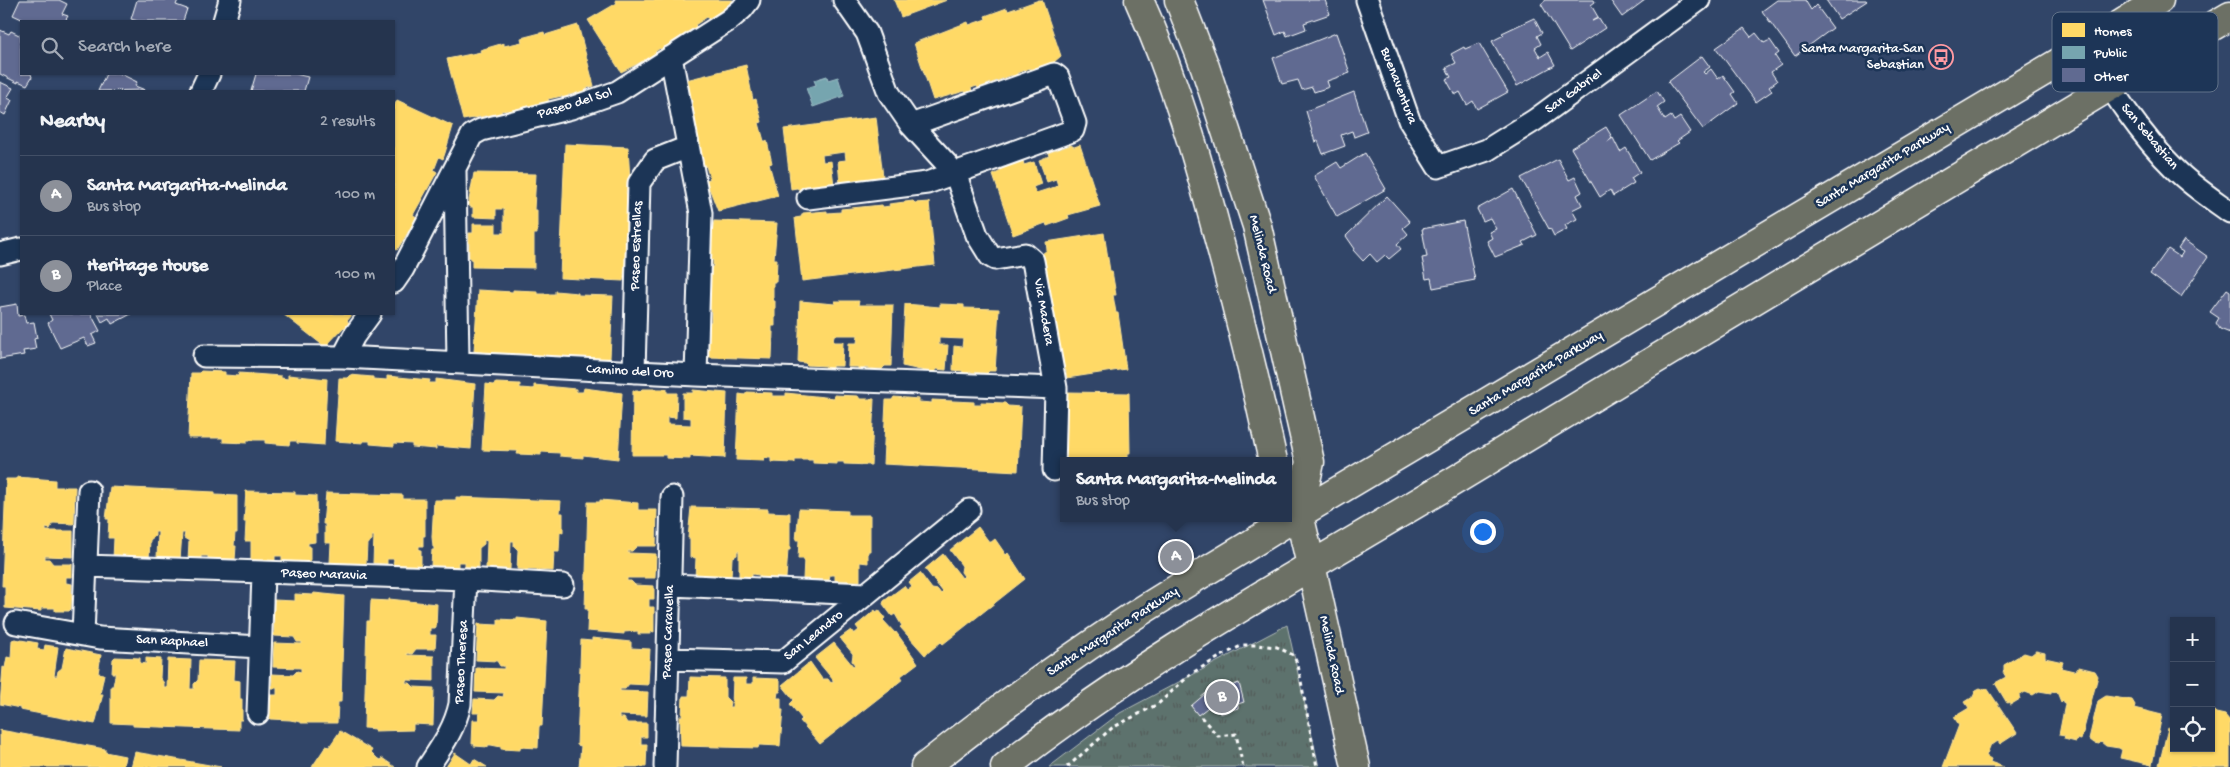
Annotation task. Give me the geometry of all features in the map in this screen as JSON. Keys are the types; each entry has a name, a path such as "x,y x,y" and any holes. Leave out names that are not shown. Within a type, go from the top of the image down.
{"main road":[{"path":"1139,0 1170,79 1201,171 1248,350 1272,457"},
{"name":"Melinda Road","path":"1179,0 1204,66 1257,226 1310,462 1294,506 1311,566 1356,767"},
{"name":"Santa Margarita Parkway","path":"2140,12 2159,0"},
{"path":"2218,23 2230,16"},
{"name":"Santa Margarita Parkway","path":"1294,506 2052,66"},
{"path":"1005,767 1104,696 1179,647 2101,92"},
{"name":"Santa Margarita Parkway","path":"925,767 1023,692 1271,522"}],"street":[{"path":"224,20 230,0"},
{"name":"Paseo del Sol","path":"395,281 403,269 472,135 481,130 593,102 617,92 729,20 749,0"},
{"name":"Via Madera","path":"844,0 867,33 889,93 911,126 955,173 976,235 990,256 995,259 1025,254 1033,260 1056,388 1054,470"},
{"name":"Buenaventura","path":"1367,0 1409,120 1438,167"},
{"name":"San Gabriel","path":"1438,167 1487,150 1536,120 1700,0"},
{"path":"671,57 701,212 696,375"},
{"path":"808,198 927,182 1073,130 1075,123 1058,77 1054,74 911,126"},
{"path":"201,90 209,75"},
{"name":"San Sebastian","path":"2112,92 2132,121 2177,172 2230,212"},
{"name":"Paseo Estrellas","path":"634,372 639,183 655,160 688,147"},
{"name":"Paseo del Sol","path":"455,168 458,361"},
{"path":"0,254 20,249"},
{"path":"343,356 354,336 369,315"},
{"name":"Camino del Oro","path":"204,356 343,356 696,375 1056,388"},
{"path":"83,635 89,491"},
{"name":"Paseo Caravella","path":"665,767 672,497"},
{"name":"San Leandro","path":"668,659 783,662 969,510"},
{"name":"Paseo Maravia","path":"86,566 263,574 466,579 563,585"},
{"path":"258,713 263,574"},
{"name":"Paseo Theresa","path":"428,767 448,738 456,721 460,704 466,579"},
{"name":"San Leandro","path":"671,585 865,594"},
{"name":"San Raphael","path":"16,624 100,638 260,647"}],"path":[{"path":"1068,767 1112,728 1158,704 1192,673 1243,645 1277,647 1293,655 1298,665 1317,767"},
{"path":"1201,717 1218,736 1236,734 1243,767"}],"green space":[{"path":"1287,625 1319,767 1049,767 1120,713"}],"building: Homes":[{"path":"615,0 733,0 714,17 709,20 707,17 695,25 698,28 693,31 692,29 661,50 660,48 655,52 657,55 621,72 588,20 617,3"},
{"path":"894,0 947,0 901,17"},
{"path":"1042,0 1061,56 1054,62 1036,68 1037,70 1031,72 1030,68 1017,73 1018,76 1013,78 1012,75 978,88 977,86 971,88 972,91 966,93 965,91 933,100 914,43 968,22 969,25 986,19 985,16 1007,8 1008,11"},
{"path":"578,25 594,86 587,88 586,91 568,95 569,97 562,99 562,96 548,99 549,103 544,104 543,102 508,112 508,110 501,111 502,114 496,116 495,114 463,120 447,59 481,52 480,50 504,43 504,46 522,42 521,38 544,32 545,35"},
{"path":"746,65 753,100 756,99 762,122 759,123 764,141 767,141 772,163 769,164 778,196 718,211 706,180 710,179 706,166 703,167 694,126 696,125 695,119 691,120 686,80"},
{"path":"397,100 453,126 443,159 439,157 434,170 437,172 413,215 417,217 397,250 395,249 395,105"},
{"path":"876,117 883,177 876,178 874,181 840,184 838,161 846,160 845,152 822,155 823,162 831,161 834,185 800,190 797,188 791,189 784,129"},
{"path":"565,144 628,147 630,180 627,180 626,194 630,194 627,235 625,235 624,242 628,242 623,281 560,278"},
{"path":"1071,145 1074,147 1080,145 1100,206 1068,215 1069,218 1047,226 1046,223 1013,235 993,175 1001,169 1023,161 1024,165 1034,162 1041,184 1033,187 1036,193 1058,186 1056,179 1047,182 1039,160 1049,156 1048,153"},
{"path":"474,173 536,174 534,210 537,210 537,234 534,234 534,268 472,267 472,259 469,257 469,233 473,233 473,224 496,224 496,233 504,233 504,209 496,209 496,218 473,217 473,207 470,207 469,200"},
{"path":"913,201 915,203 929,202 935,265 802,281 795,218 801,217 803,213 841,212 841,209 882,205 883,207 890,206 889,204"},
{"path":"714,221 777,223 774,259 777,259 776,282 773,282 775,326 772,326 772,359 709,357 707,322 711,322 711,309 707,309 710,267 713,267 713,260 709,260 709,253"},
{"path":"1104,233 1116,295 1113,295 1116,313 1118,313 1126,369 1067,378 1066,370 1063,370 1047,290 1050,290 1049,282 1046,283 1042,254 1047,250 1046,242"},
{"path":"478,290 537,291 537,294 555,294 555,291 578,293 578,295 613,296 610,358 577,360 577,358 563,357 563,360 514,355 514,357 474,351"},
{"path":"800,301 835,304 835,301 859,301 858,305 893,305 891,366 885,366 882,369 864,368 864,370 858,370 858,367 848,367 849,343 857,343 858,335 834,335 833,342 843,342 842,366 832,366 832,369 825,369 826,366 807,365 798,362"},
{"path":"905,304 940,307 940,304 964,305 964,308 999,309 995,371 962,374 963,371 953,370 954,346 962,347 963,339 939,338 939,345 948,345 946,370 936,369 936,372 930,372 902,366"},
{"path":"284,315 352,315 347,321 350,323 346,328 344,327 325,347"},
{"path":"201,371 225,372 225,375 238,376 239,373 281,376 281,378 288,379 288,375 327,379 324,445 297,443 297,441 290,441 289,445 265,443 265,440 247,440 247,443 223,442 223,438 188,438 191,373 199,373"},
{"path":"350,375 373,377 373,379 387,380 387,376 430,380 429,383 436,383 436,379 475,384 471,449 436,446 436,449 412,447 412,444 394,443 394,446 370,444 370,441 363,441 363,443 335,441 339,378 347,378"},
{"path":"496,383 520,384 520,388 534,389 534,385 576,389 576,392 583,392 584,388 622,393 618,459 583,455 583,458 560,456 560,453 541,452 541,455 517,454 518,451 482,450 486,384 493,385"},
{"path":"642,389 667,389 667,393 677,393 676,418 667,417 667,424 691,425 691,418 683,417 683,393 693,393 693,390 727,393 725,458 690,456 690,459 666,458 666,455 632,455 633,391 640,391"},
{"path":"747,392 772,393 772,396 786,396 786,393 834,398 834,395 858,396 860,399 874,399 871,465 844,464 844,462 837,462 837,464 813,463 813,460 795,460 795,463 771,462 771,458 764,458 764,461 736,460 739,394 745,395"},
{"path":"1068,392 1129,393 1130,453 1128,453 1128,457 1064,457 1063,449 1066,449 1067,424 1063,423"},
{"path":"894,397 919,399 919,402 932,403 932,400 974,402 974,405 981,405 981,402 1005,403 1008,406 1021,407 1018,471 883,464 886,400 892,400"},
{"path":"17,477 55,480 55,487 75,487 74,524 53,523 50,529 46,528 46,531 73,531 73,557 45,556 45,559 49,559 53,564 72,564 72,577 66,577 66,583 72,584 71,609 69,611 55,611 55,608 41,608 41,611 5,608 5,586 2,586 6,479 17,479"},
{"path":"110,487 215,492 215,495 237,496 235,560 233,560 233,563 208,562 208,556 201,556 201,561 188,561 189,541 184,538 185,533 182,533 180,560 157,559 158,532 155,532 155,536 150,540 149,560 113,559 114,538 108,538 109,519 106,519"},
{"path":"246,491 295,492 295,495 316,496 317,533 315,533 315,542 308,543 308,546 310,546 310,560 307,562 282,561 282,556 275,556 275,561 251,561 251,541 245,541"},
{"path":"326,493 403,495 403,499 425,499 425,536 423,536 423,546 419,546 419,550 421,550 421,564 418,566 393,565 394,559 387,559 387,564 373,563 374,536 372,536 372,540 367,544 366,564 330,563 331,543 325,543 325,524 323,524"},
{"path":"456,497 561,501 560,513 563,513 563,533 560,532 559,552 554,552 553,571 517,569 518,550 514,546 514,541 511,541 510,569 486,568 487,541 484,540 484,544 479,548 479,567 465,567 465,562 458,562 458,567 431,565 432,550 434,550 432,537 434,500 456,500"},
{"path":"600,500 638,503 638,510 657,510 656,546 637,546 632,551 628,551 628,553 656,554 655,578 627,578 627,581 631,581 635,585 654,586 654,599 649,599 649,607 654,607 654,632 651,631 651,634 638,634 638,631 624,632 624,634 587,631 588,609 585,609 588,502 600,502"},
{"path":"691,507 768,509 768,512 790,513 790,550 788,550 786,578 783,580 759,579 759,575 752,574 752,579 739,579 739,551 737,551 737,555 732,558 731,578 695,578 696,558 690,557 690,538 688,538"},
{"path":"799,509 848,511 848,515 870,515 870,551 868,551 868,563 860,562 860,581 835,580 835,575 830,575 829,580 803,579 804,559 798,559 799,540 796,540"},
{"path":"978,527 990,543 995,539 1006,555 1008,553 1025,579 943,644 941,642 925,655 900,627 902,626 895,614 892,616 883,604 884,601 904,586 907,590 912,586 909,582 920,573 932,589 938,590 941,594 943,592 925,569 943,554 962,578 964,576 961,572 962,566 950,550"},
{"path":"314,593 344,596 341,702 338,702 337,723 301,723 290,720 270,719 271,695 277,695 277,688 272,688 272,674 293,675 297,671 301,672 301,668 273,667 274,643 302,644 302,642 297,642 294,637 274,636 274,600 295,601 295,594 313,595"},
{"path":"389,599 437,604 436,628 430,628 430,635 436,635 435,649 416,649 412,654 407,653 407,655 434,656 434,681 406,680 406,683 410,683 414,687 434,688 433,725 413,724 413,730 375,731 375,729 364,728 367,621 370,621 371,600 389,601"},
{"path":"875,610 876,612 879,610 885,618 883,620 896,632 918,663 901,676 903,679 820,744 800,721 802,719 790,704 794,700 782,685 810,662 822,679 828,679 831,683 834,681 815,658 834,643 853,666 855,665 852,661 853,654 840,638 851,630 854,634 859,630 856,626"},
{"path":"517,618 547,621 542,726 539,726 538,748 520,747 520,750 501,749 501,747 491,745 488,745 488,747 474,746 475,744 472,744 473,720 479,720 479,713 473,713 474,699 494,700 498,696 503,697 504,693 475,692 476,668 504,669 504,666 500,666 497,661 476,660 478,624 498,625 498,619 517,620"},
{"path":"592,638 631,642 631,648 650,649 648,685 629,684 625,689 620,689 620,691 648,692 647,716 619,715 619,718 624,718 627,723 647,723 647,737 641,737 641,744 647,744 646,767 579,767 581,746 577,745 581,640 592,641"},
{"path":"12,640 38,643 37,649 44,650 45,645 58,647 54,676 57,676 58,671 62,668 66,648 101,655 98,673 104,674 100,694 103,694 95,724 20,710 20,708 0,704 3,667 5,668 7,657 11,658"},
{"path":"2036,651 2045,653 2045,658 2063,662 2061,668 2074,671 2079,667 2095,671 2098,676 2081,740 2077,739 2076,742 2064,739 2065,736 2059,735 2065,704 2063,700 2061,702 2057,692 2039,691 2033,695 2025,692 2019,696 2020,699 2010,705 1995,683 2006,677 2003,672 2004,665 2024,653 2031,655"},
{"path":"115,657 140,658 140,663 146,664 146,658 161,659 160,678 164,683 164,688 167,688 168,659 191,660 190,689 194,689 194,684 198,680 199,660 235,661 234,680 240,681 240,699 242,699 242,720 239,720 239,730 133,726 133,724 111,723 111,686 113,686 115,676 115,673 112,673 113,659"},
{"path":"690,677 725,678 725,697 730,702 729,707 732,707 733,678 746,678 746,684 753,684 753,678 778,679 780,681 780,692 778,692 777,698 781,698 781,710 783,710 780,746 759,745 758,748 681,746 680,716 682,716 683,696 689,696"},
{"path":"1980,688 1985,690 1987,688 2017,733 2000,744 1998,741 1991,744 1986,756 1991,759 1990,762 2004,767 1943,767 1959,725 1954,717 1969,708 1965,702 1973,697 1976,690"},
{"path":"2106,696 2132,700 2135,705 2134,708 2162,715 2152,765 2120,758 2122,750 2119,748 2106,746 2101,742 2099,744 2094,743 2089,739 2098,701"},
{"path":"2215,712 2225,715 2230,721 2230,767 2169,767 2159,765 2168,728 2170,729 2170,752 2215,752"},
{"path":"0,730 105,749 105,752 125,756 123,767 0,767"},
{"path":"340,731 372,750 371,752 378,759 381,760 382,758 395,767 312,767 326,746 329,747"},
{"path":"135,752 221,767 131,767"},
{"path":"455,753 471,764 474,759 487,767 446,767"}],"building: Public":[{"path":"827,76 828,80 838,77 844,96 813,107 806,88 816,85 814,80"}],"building: Other":[{"path":"20,0 59,0 67,4 62,14 68,16 66,20 24,20 13,15"},
{"path":"137,0 178,0 176,5 187,9 183,20 131,19"},
{"path":"1263,0 1325,0 1330,14 1304,23 1306,29 1287,36 1285,31 1276,35"},
{"path":"1546,0 1594,0 1595,2 1591,5 1598,17 1592,21 1599,18 1605,28 1570,51 1541,4"},
{"path":"1610,0 1645,0 1622,17"},
{"path":"1777,0 1805,0 1811,10 1816,5 1833,28 1795,56 1762,11"},
{"path":"1826,0 1866,0 1867,1 1839,19"},
{"path":"1534,18 1542,33 1537,36 1541,44 1535,48 1540,57 1548,52 1555,65 1517,86 1492,41 1504,35 1502,33"},
{"path":"1744,28 1751,37 1756,33 1764,43 1770,40 1779,53 1775,56 1781,65 1771,72 1777,81 1769,87 1772,91 1756,102 1716,48"},
{"path":"0,30 9,34 11,31 20,36 20,75 31,75 32,77 27,85 18,81 18,83 0,74"},
{"path":"1336,33 1350,73 1327,81 1329,87 1314,92 1312,87 1302,90 1298,80 1282,84 1273,58"},
{"path":"1479,43 1508,92 1477,109 1473,101 1467,105 1460,92 1455,95 1446,79 1451,77 1446,68 1456,63 1451,54 1464,47 1465,49"},
{"path":"1702,56 1710,67 1703,72 1705,74 1711,69 1718,79 1723,75 1735,92 1732,94 1738,103 1703,129 1668,82"},
{"path":"106,75 123,75 137,82 135,86 145,90 98,90"},
{"path":"256,75 299,75 308,77 304,90 251,90"},
{"path":"0,82 13,88 7,98 12,100 5,115 0,112"},
{"path":"1657,91 1664,102 1657,107 1665,120 1671,116 1674,121 1680,117 1690,132 1677,141 1679,143 1650,160 1621,115"},
{"path":"1354,92 1367,132 1354,137 1352,131 1341,135 1345,146 1323,154 1318,141 1315,142 1306,111"},
{"path":"1606,127 1612,137 1607,142 1613,138 1620,152 1626,148 1640,172 1631,178 1634,183 1613,196 1610,190 1600,197 1571,148"},
{"path":"1365,153 1386,189 1337,217 1314,176 1337,162 1341,168"},
{"path":"1558,159 1569,180 1575,177 1582,192 1577,195 1582,205 1572,210 1577,219 1565,225 1567,229 1554,236 1521,178"},
{"path":"1513,189 1537,235 1523,242 1525,245 1495,257 1487,241 1492,238 1489,232 1496,229 1490,218 1483,221 1477,209"},
{"path":"1387,196 1410,222 1403,228 1408,234 1397,244 1401,249 1389,259 1385,255 1377,262 1370,254 1363,261 1353,250 1355,249 1346,236"},
{"path":"1463,221 1475,280 1433,288 1431,278 1426,279 1422,258 1427,257 1422,229"},
{"path":"2184,240 2208,257 2181,297 2150,274 2168,249 2180,257 2183,252 2178,249"},
{"path":"2227,289 2230,291 2230,333 2220,329 2216,323 2219,318 2210,312"},
{"path":"17,304 18,316 24,315 26,323 34,322 37,338 34,339 36,349 23,351 24,355 0,359 0,307"},
{"path":"50,315 92,315 100,331 92,335 96,343 88,346 84,338 60,348 48,323 52,320"},
{"path":"98,315 129,315 112,324 109,318 102,322"},
{"path":"1239,683 1244,702 1238,704 1238,708 1220,714 1219,709 1211,705 1198,715 1191,706 1212,688 1214,692"}],"place":[{"name":"Santa Margarita-San Sebastian","path":"1941,57"},
{"name":"Santa Margarita-Melinda","path":"1176,557"},
{"name":"Heritage House","path":"1222,697"}]}
